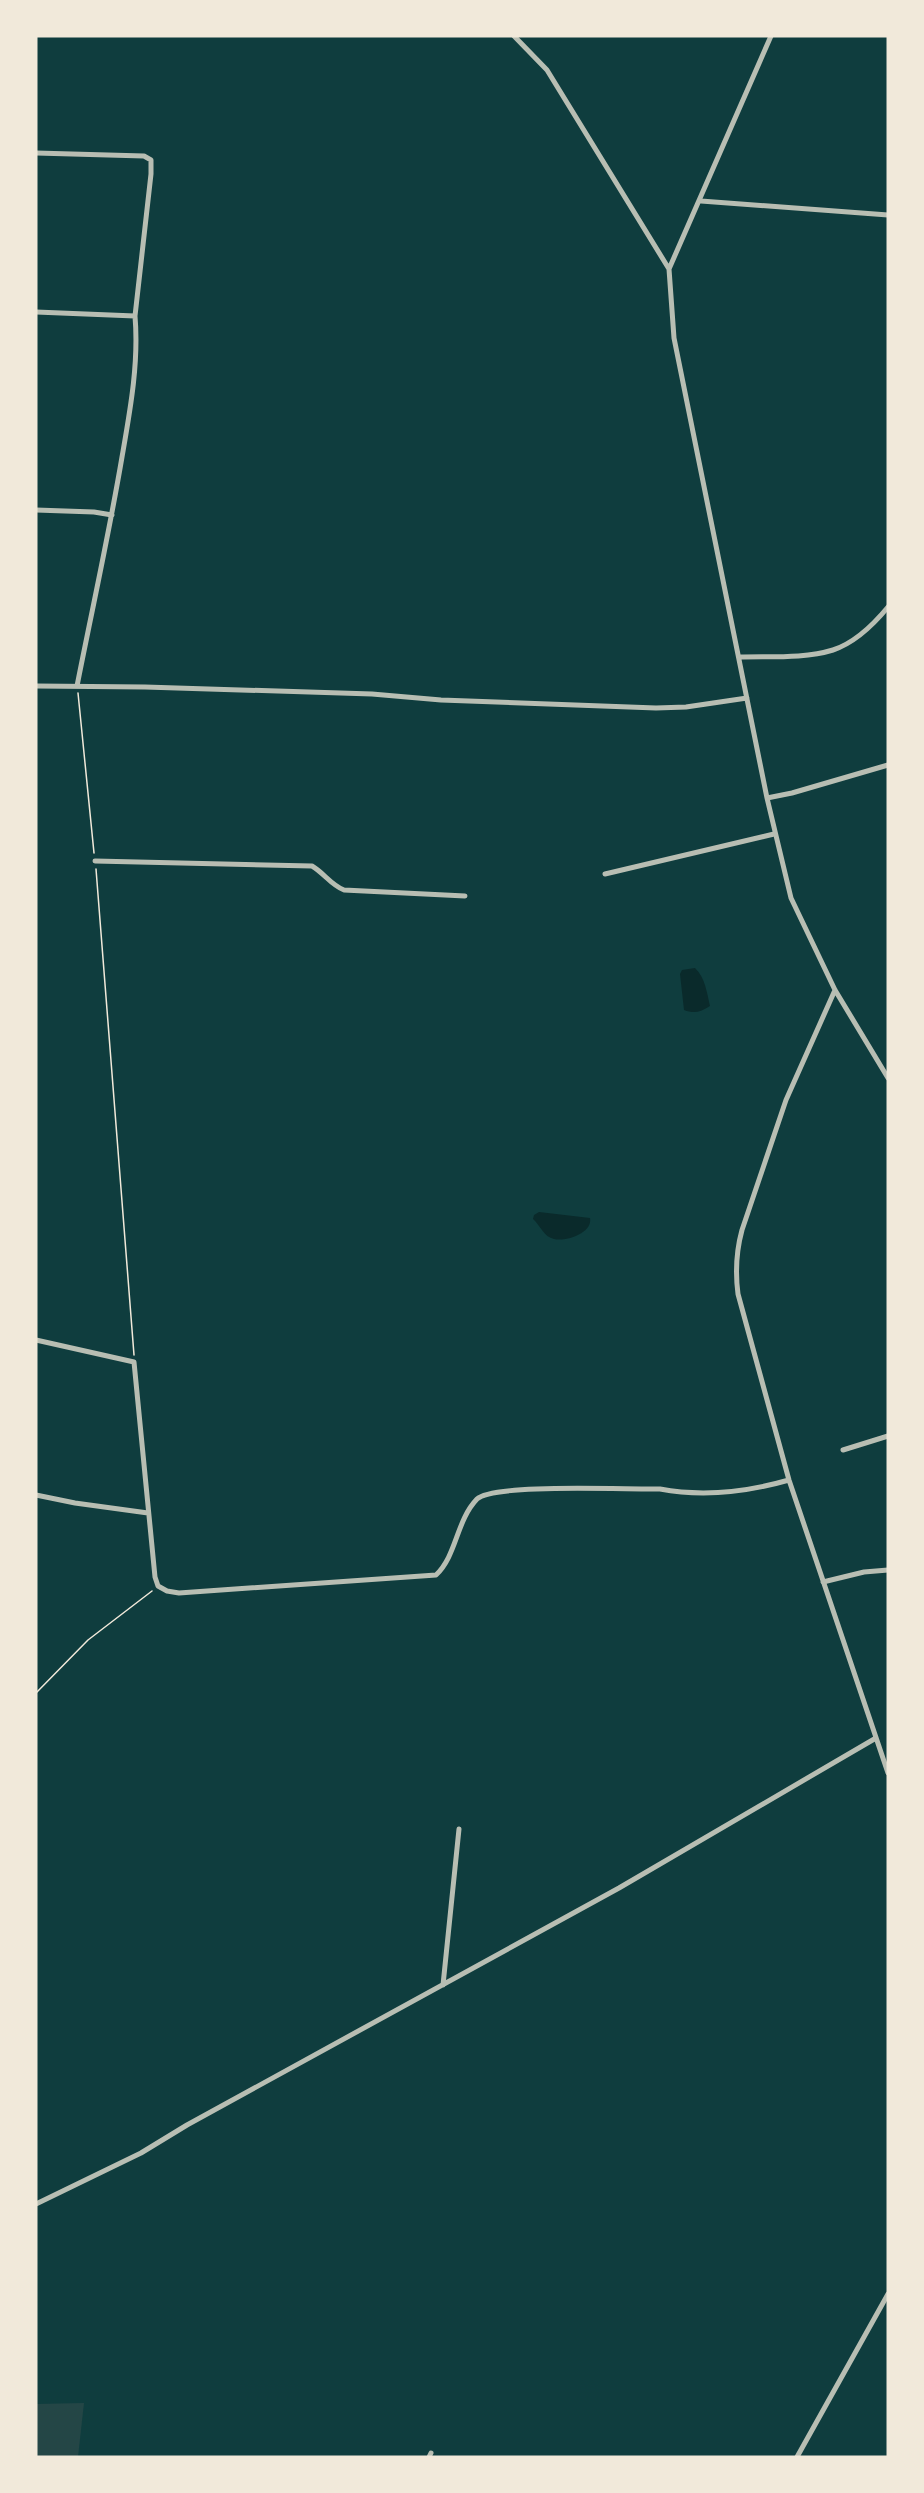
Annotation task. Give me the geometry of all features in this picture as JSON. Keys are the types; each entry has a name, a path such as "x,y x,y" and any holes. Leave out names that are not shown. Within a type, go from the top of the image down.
{"street":[{"path":"514,36 546,70 669,269 674,339 774,834 791,898 835,990 888,1078"},
{"path":"669,269 701,201 771,36"},
{"path":"36,153 144,156 151,160 135,316 137,334 131,402 112,515 77,687"},
{"path":"701,201 888,215"},
{"path":"36,312 135,316"},
{"path":"36,510 94,512 112,515"},
{"path":"739,657 816,654 834,650 857,636 888,607"},
{"path":"36,686 372,694 441,700 656,708 686,707 747,698"},
{"path":"767,798 888,765"},
{"path":"605,874 774,834"},
{"path":"95,861 312,866 323,873 334,886 344,890 465,896"},
{"path":"835,990 786,1100 742,1230 736,1259 738,1294 789,1480 888,1773"},
{"path":"36,1341 134,1362 154,1577 158,1586 166,1591 179,1593 436,1575 446,1566 468,1510 480,1497 513,1490 660,1489 710,1494 789,1480"},
{"path":"843,1450 888,1437"},
{"path":"36,1495 148,1513"},
{"path":"823,1582 864,1572 888,1570"},
{"path":"36,2204 141,2153 187,2125 626,1884 865,1742 876,1738"},
{"path":"443,1984 459,1829"},
{"path":"798,2457 888,2294"}],"path":[{"path":"77,687 95,861 134,1362"},
{"path":"36,1693 88,1640 158,1586"}],"shaded area":[{"path":"695,968 707,991 710,1006 691,1012 684,1010 680,974 682,970"},
{"path":"539,1212 590,1218 590,1223 578,1235 559,1240 554,1239 545,1233 533,1219 534,1215"},
{"path":"84,2403 78,2457 36,2457 36,2404"}]}
